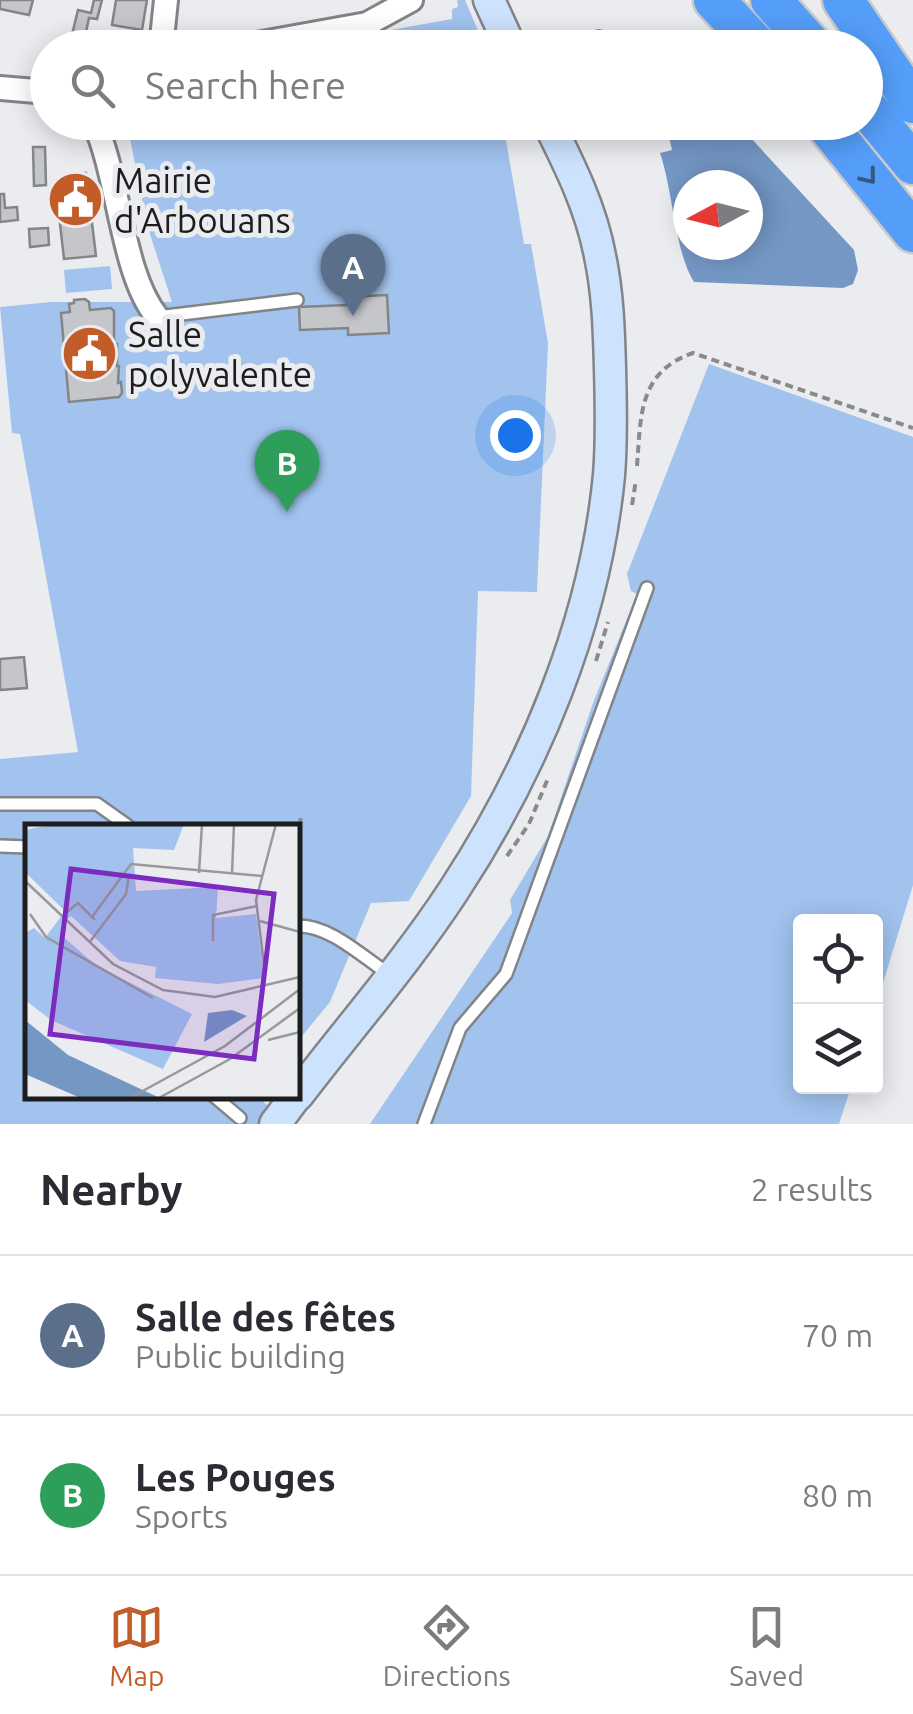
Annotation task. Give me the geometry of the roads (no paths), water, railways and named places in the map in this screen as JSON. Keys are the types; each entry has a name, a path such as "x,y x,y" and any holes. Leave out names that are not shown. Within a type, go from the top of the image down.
{"highway":[{"path":"714,0 742,30"},
{"path":"771,0 798,30"},
{"path":"820,0 847,30"},
{"path":"844,0 864,30"},
{"path":"883,59 913,105"},
{"path":"883,71 913,105"},
{"path":"883,128 913,164"},
{"path":"839,140 913,232"}],"street":[{"path":"163,30 166,0"},
{"path":"335,30 368,24 411,0"},
{"path":"488,0 502,30"},
{"path":"0,88 30,90"},
{"path":"100,140 120,202 138,284 157,317"},
{"path":"300,1092 453,892 518,780 581,616 600,538 609,474 608,306 600,253 580,187 557,140"},
{"path":"275,1124 295,1099"}],"lane":[{"path":"157,317 297,300"},
{"path":"424,1124 460,1028 506,974 647,588"},
{"path":"0,804 98,804 125,824"},
{"path":"0,846 25,847"},
{"path":"300,926 330,936 390,976"},
{"path":"218,1099 240,1118"}],"place":[{"name":"Mairie d'Arbouans","path":"75,200"},
{"name":"Salle des fêtes","path":"353,316"},
{"name":"Salle polyvalente","path":"89,354"},
{"name":"Les Pouges","path":"287,512"}]}
